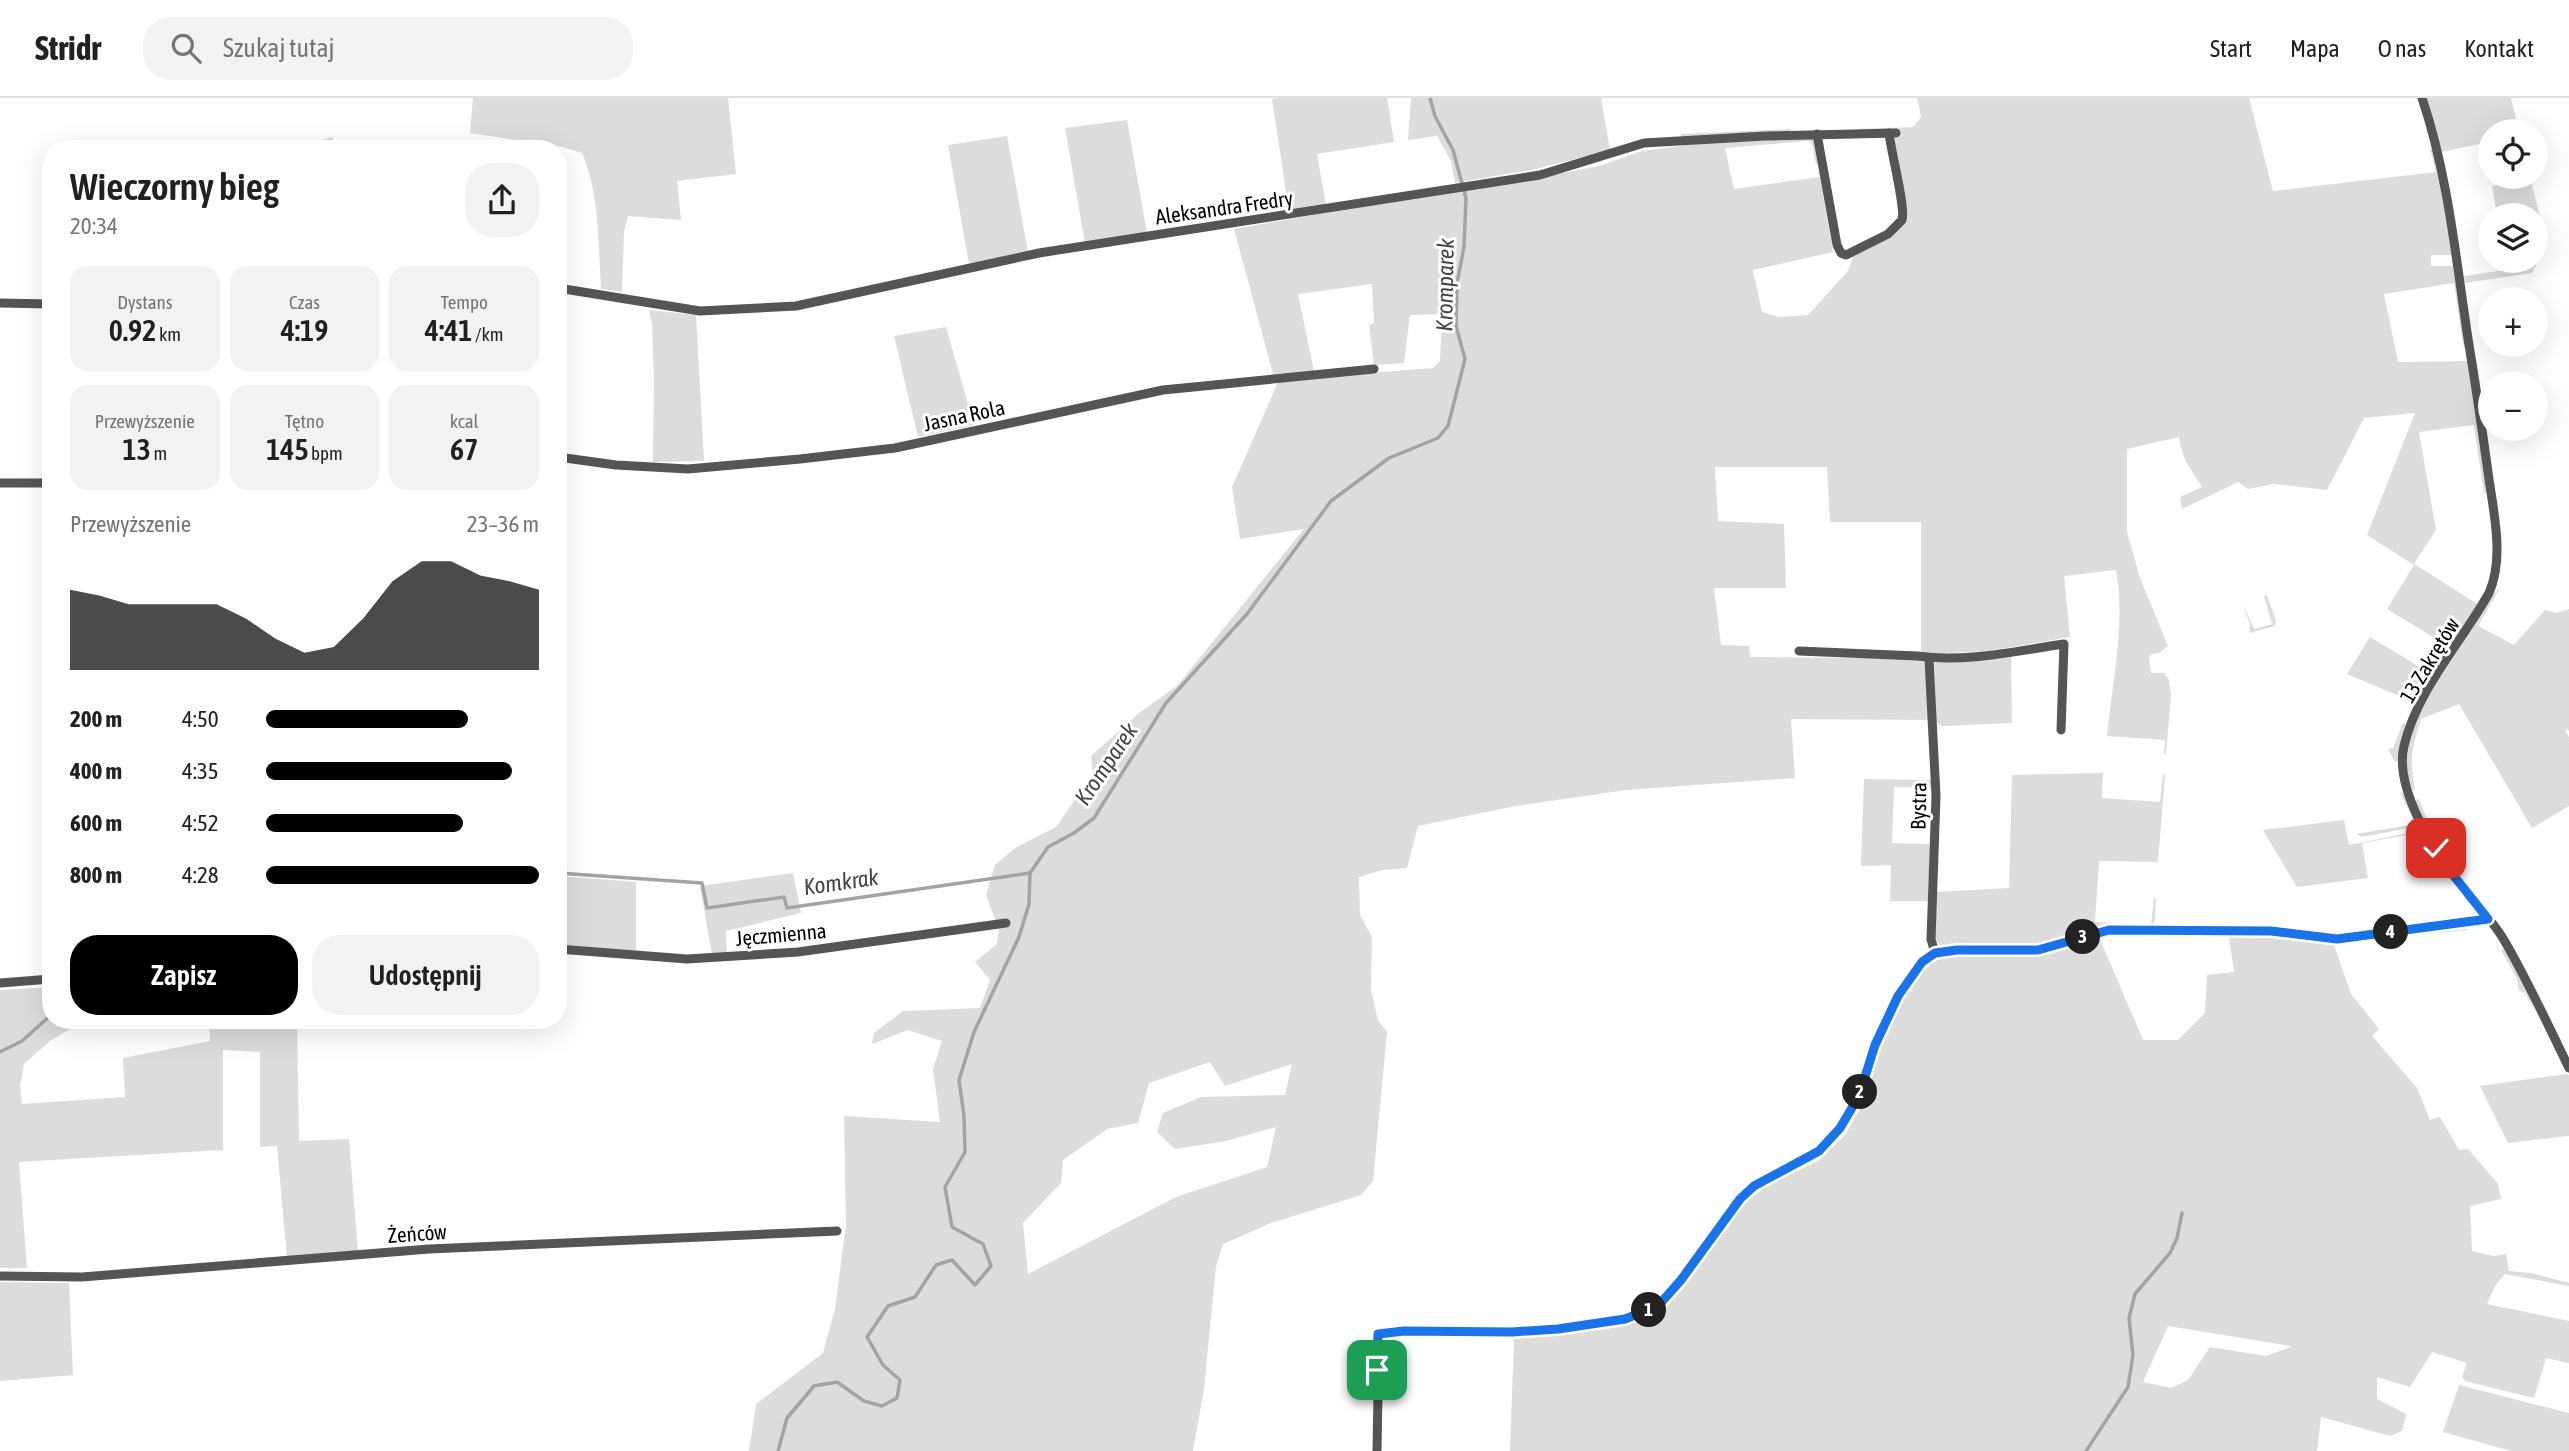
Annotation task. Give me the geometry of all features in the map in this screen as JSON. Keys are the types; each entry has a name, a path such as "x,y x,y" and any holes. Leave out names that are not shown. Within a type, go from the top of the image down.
{"street":[{"name":"13 Zakrętów","path":"2422,98 2445,182 2481,418 2496,542 2496,564 2489,593 2420,705 2404,744 2402,758 2408,791 2429,838 2450,871 2502,937 2569,1068"},
{"name":"Aleksandra Fredry","path":"567,290 699,312 796,306 1040,253 1540,175 1644,143 1817,134 1892,133 1891,155 1903,207 1902,220 1888,234 1846,255 1841,253 1837,246 1817,134"},
{"path":"0,303 42,304"},
{"name":"Jasna Rola","path":"567,458 615,465 688,468 800,459 895,448 1163,390 1374,369"},
{"path":"0,483 42,483"},
{"path":"1799,651 1917,656 1929,659 1981,656 2064,644 2061,730"},
{"name":"Bystra","path":"1929,659 1937,796 1931,939 1935,953"},
{"path":"1377,1451 1378,1334 1404,1331 1512,1332 1558,1329 1625,1319 1658,1306 1681,1280 1740,1199 1754,1186 1819,1151 1840,1128 1859,1096 1875,1045 1898,996 1922,962 1935,953 1957,950 2038,950 2109,930 2271,931 2337,939 2488,919"},
{"name":"Jęczmienna","path":"567,950 687,960 798,952 1006,923"},
{"path":"0,983 42,980"},
{"name":"Żeńców","path":"0,1276 82,1277 429,1249 837,1231"}],"shaded area":[{"path":"473,98 728,98 736,174 677,181 681,220 628,216 624,231 622,292 601,289 595,202 582,153 567,148 567,140 516,140 470,133"},
{"path":"1387,98 1394,142 1317,154 1326,205 1289,211 1272,99"},
{"path":"1411,98 1601,98 1610,150 1536,169 1455,183 1451,161 1437,136 1408,140"},
{"path":"1917,98 2249,98 2273,191 2436,172 2430,149 2434,147 2452,255 2431,255 2431,266 2453,266 2465,345 2454,283 2384,294 2398,362 2469,361 2487,492 2484,494 2474,425 2419,432 2436,530 2414,564 2479,605 2451,648 2387,609 2414,565 2367,535 2415,413 2364,418 2327,490 2274,484 2248,489 2238,482 2182,509 2180,497 2202,487 2184,457 2179,437 2127,449 2127,532 2140,578 2168,646 2149,657 2151,673 2164,673 2169,680 2171,696 2164,755 2165,740 2107,736 2119,631 2116,570 2064,576 2070,637 1989,651 1924,654 1921,650 1921,522 1830,522 1827,467 1715,467 1718,521 1784,524 1786,588 1714,588 1721,645 1749,646 1750,657 1920,659 1926,664 1929,720 1791,719 1795,778 1626,790 1516,806 1418,826 1407,868 1383,870 1359,877 1360,915 1372,937 1371,990 1378,1020 1387,1032 1373,1181 1361,1195 1271,1223 1223,1244 1216,1266 1204,1389 1193,1451 749,1451 756,1404 823,1353 835,1309 846,1225 844,1116 940,1122 933,1069 942,1041 908,1030 872,1044 874,1033 903,1011 980,1008 990,980 975,962 997,944 999,930 986,895 995,865 1015,848 1056,827 1093,774 1091,756 1139,713 1177,686 1304,529 1240,539 1232,487 1279,380 1433,368 1440,361 1442,314 1410,315 1404,363 1374,365 1369,325 1374,323 1372,284 1298,294 1314,371 1273,374 1234,229 1469,187 1526,180 1599,166 1642,151 1710,142 1806,137 1814,139 1819,163 1816,165 1809,141 1725,148 1734,189 1820,177 1833,252 1753,270 1762,312 1779,317 1808,315 1848,271 1854,254 1904,220 1893,145 1897,132 1859,129 1913,127 1921,117","holes":["1210,1062 1225,1086 1292,1064 1285,1095 1201,1097 1163,1113 1157,1132 1175,1149 1226,1141 1276,1127 1267,1167 1176,1197 1028,1274 1023,1223 1061,1183 1063,1160 1107,1129 1138,1123 1149,1083"]},
{"path":"2426,98 2511,98 2516,119 2478,119 2478,144 2441,152"},
{"path":"1127,120 1147,233 1085,243 1065,128"},
{"path":"1791,129 1790,132 1683,137 1680,134"},
{"path":"1007,136 1028,253 969,264 948,145"},
{"path":"2493,189 2533,189 2537,203 2495,203"},
{"path":"2484,273 2532,273 2465,283 2464,276"},
{"path":"649,310 696,315 704,461 653,462 654,381"},
{"path":"946,327 974,425 918,437 894,336"},
{"path":"2501,586 2478,626 2514,645 2545,610 2556,613 2569,609 2569,731 2566,731 2569,737 2569,806 2532,828 2459,704 2421,719 2412,754 2415,790 2412,790 2406,766 2408,743 2425,699 2492,595"},
{"path":"2267,595 2276,621 2275,626 2250,633 2250,624 2242,602 2254,629 2272,624 2264,596"},
{"path":"2370,637 2433,675 2416,703 2347,674"},
{"path":"2011,655 2012,723 1941,726 1936,721 1934,663"},
{"path":"2403,723 2406,725 2399,760 2395,762 2388,749 2393,748"},
{"path":"2103,773 2102,798 2160,802 2163,773 2165,776 2158,862 2099,861 2095,922 2151,924 2154,898 2155,920 2152,926 2095,929 2037,947 1940,947 1934,935 1935,892 2009,888 2012,775"},
{"path":"1864,779 1932,780 1932,788 1894,787 1892,843 1930,844 1928,901 1890,901 1891,865 1861,866"},
{"path":"2402,792 2417,821 2416,824 2400,793"},
{"path":"2418,798 2433,832 2451,861 2448,861 2432,836 2415,802"},
{"path":"2344,820 2349,845 2418,831 2419,833 2362,843 2368,878 2297,887 2263,830"},
{"path":"2416,824 2415,827 2362,837 2356,834"},
{"path":"793,873 801,913 726,931 727,953 712,955 700,886"},
{"path":"2445,875 2477,910 2476,918 2330,936 2164,926 2286,926 2337,934 2471,916 2475,911"},
{"path":"567,877 636,882 636,952 567,945"},
{"path":"2467,927 2469,930 2372,940 2374,938"},
{"path":"2190,934 2262,938 2264,934 2286,935 2289,940 2333,945 2364,939 2334,945 2351,994 2379,1029 2372,1036 2417,1088 2430,1120 2440,1117 2459,1150 2468,1149 2498,1184 2501,1199 2470,1206 2472,1251 2494,1256 2506,1254 2509,1271 2532,1273 2569,1283 2569,1286 2505,1274 2495,1286 2487,1304 2569,1321 2569,1363 2546,1358 2534,1398 2465,1381 2462,1377 2467,1363 2432,1352 2410,1387 2377,1377 2377,1399 2406,1414 2402,1431 2390,1436 2321,1417 2317,1451 1510,1451 1514,1339 1628,1324 1661,1310 1680,1292 1744,1202 1774,1182 1818,1161 1845,1135 1867,1097 1880,1043 1903,998 1936,956 2025,954 2099,937 2143,1040 2178,1040 2205,1013 2207,975 2234,972 2229,937 2184,937","holes":["2168,1326 2291,1346 2266,1356 2210,1347 2188,1380 2171,1388 2143,1382"]},
{"path":"2505,949 2533,1007 2524,992 2519,991 2517,979 2501,950"},
{"path":"42,988 42,1029 70,1029 51,1040 24,1064 20,1086 22,1104 125,1097 123,1058 210,1041 209,1029 297,1029 299,1141 349,1139 358,1252 287,1258 277,1146 260,1147 260,1052 223,1050 223,1150 19,1162 27,1268 0,1268 0,990"},
{"path":"2569,1075 2569,1136 2508,1143 2480,1086"},
{"path":"0,1282 69,1283 73,1375 0,1381"},
{"path":"2459,1385 2569,1413 2569,1451 2511,1451 2443,1432"}],"waterway":[{"name":"Kromparek","path":"778,1451 787,1418 814,1386 837,1382 864,1401 882,1406 897,1398 900,1380 883,1365 867,1337 888,1306 915,1297 936,1265 952,1260 975,1285 991,1266 983,1244 952,1227 945,1187 965,1152 959,1080 974,1032 1019,937 1029,904 1030,873 1048,847 1094,818 1166,703 1247,614 1331,501 1389,458 1438,438 1448,426 1465,359 1456,326 1457,283 1464,247 1466,198 1453,150 1435,116 1430,98"},
{"name":"Komkrak","path":"567,874 702,883 707,908 784,897 787,908 1030,873"},
{"name":"Komkrak","path":"0,1052 22,1041 42,1023"},
{"path":"2086,1451 2128,1387 2133,1355 2129,1318 2135,1294 2170,1253 2177,1238 2182,1213"}],"route":[{"path":"1377,1370 1378,1334 1404,1331 1512,1332 1558,1329 1625,1319 1658,1306 1681,1280 1740,1199 1754,1186 1819,1151 1840,1128 1859,1096 1875,1045 1898,996 1922,962 1935,953 1957,950 2038,950 2109,930 2271,931 2345,939 2488,919 2450,871 2436,848"}]}
